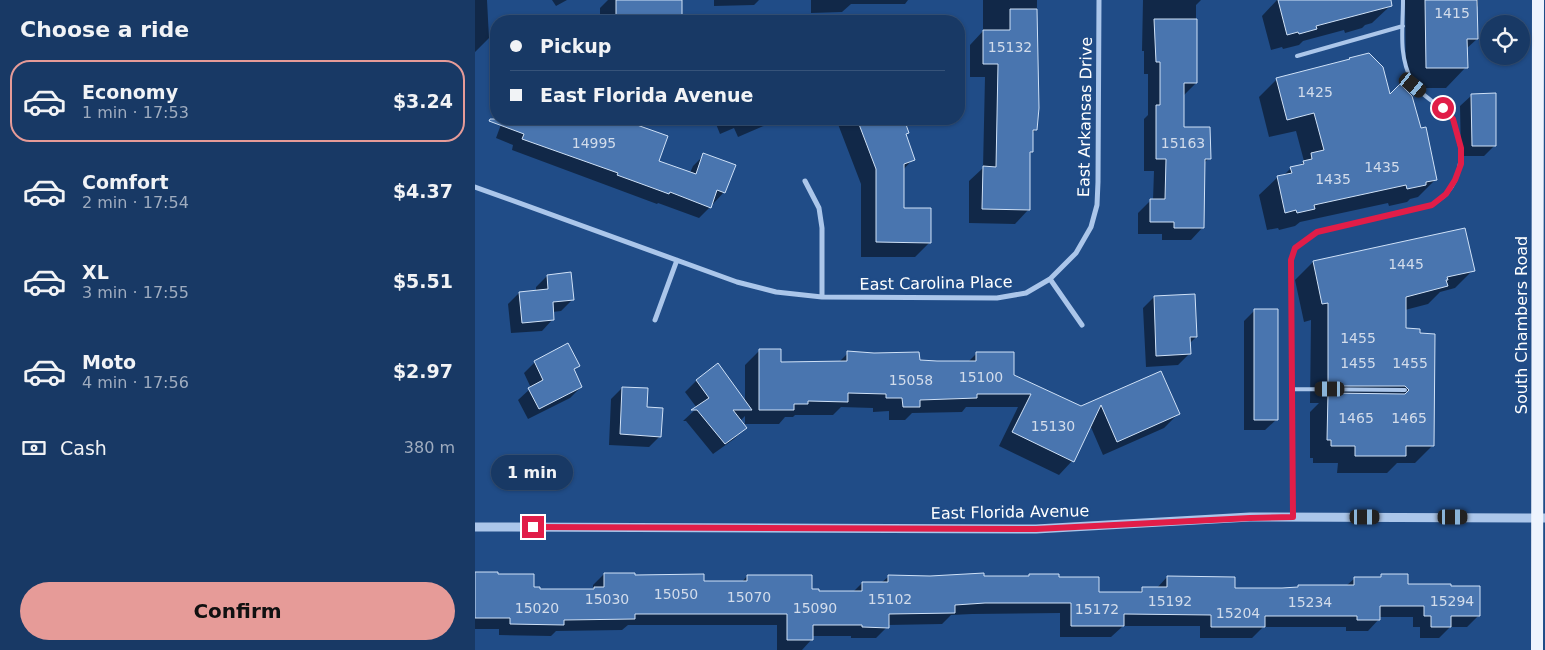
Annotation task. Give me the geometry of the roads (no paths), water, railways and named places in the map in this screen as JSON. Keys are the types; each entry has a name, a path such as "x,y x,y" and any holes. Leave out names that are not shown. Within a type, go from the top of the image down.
{"main road":[{"name":"South Chambers Road","path":"1537,650 1541,518 1538,0"}],"street":[{"name":"East Arkansas Drive","path":"1050,279 1076,253 1091,227 1097,205 1099,182 1099,0"},
{"path":"805,181 819,208 822,228 822,297"},
{"name":"East Carolina Place","path":"475,187 737,282 783,293 822,297 1005,297 1026,293 1050,279"},
{"path":"655,320 677,260"},
{"path":"1050,279 1082,325"},
{"name":"East Florida Avenue","path":"475,527 1036,529 1293,517 1541,518"}],"lane":[{"path":"1293,517 1291,260 1295,248 1317,232 1432,205 1446,194 1455,180 1461,164 1461,148 1453,119 1443,108 1413,85 1405,64 1401,43 1403,0"},
{"path":"1297,56 1403,26"},
{"path":"1293,389 1405,390"}]}
